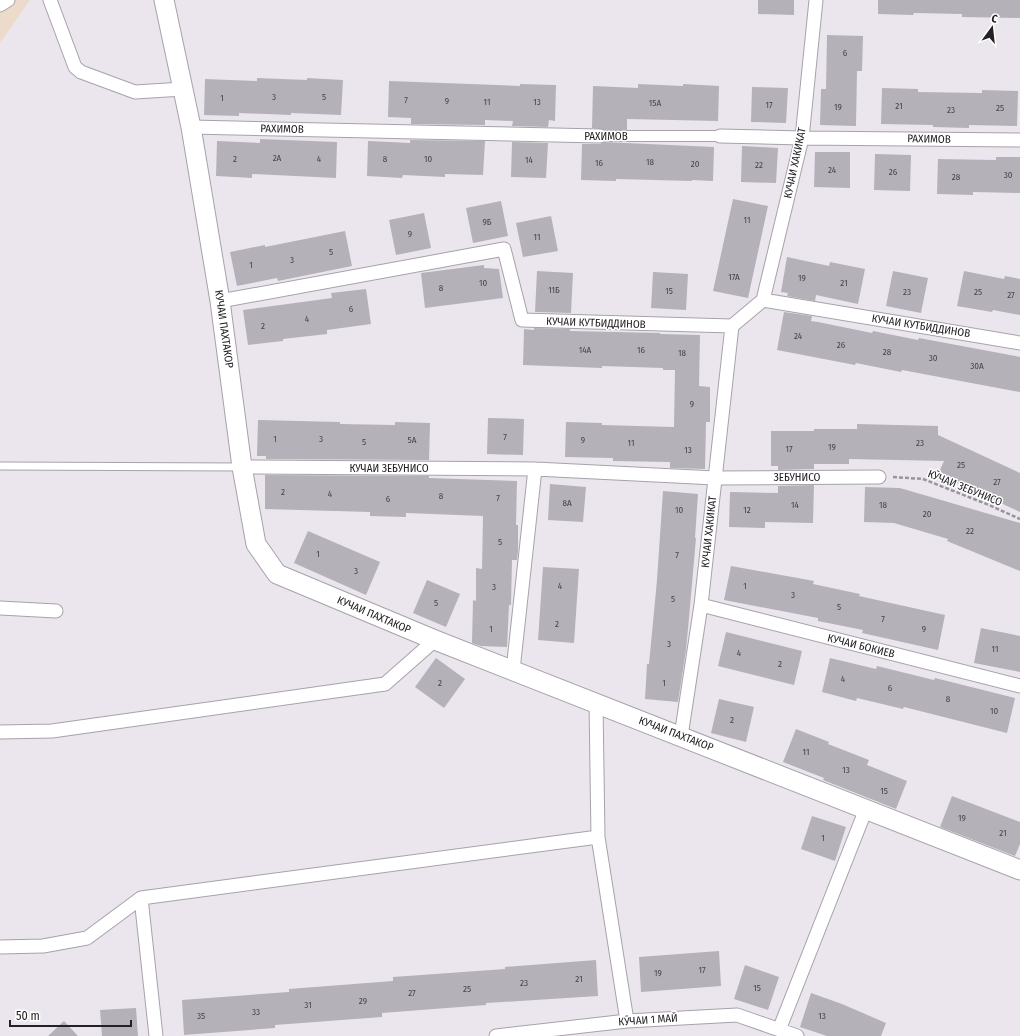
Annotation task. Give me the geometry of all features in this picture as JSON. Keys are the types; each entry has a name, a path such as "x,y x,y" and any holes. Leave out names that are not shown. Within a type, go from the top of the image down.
{"main road":[{"name":"КУЧАИ ПАХТАКОР","path":"164,0 191,127 220,301 242,468 256,544 277,574 435,640 1020,870"}],"street":[{"path":"0,5 8,0"},
{"path":"50,0 75,67 81,72 135,92 183,89"},
{"name":"КУЧАИ ХАКИКАТ","path":"763,300 802,138 816,0"},
{"name":"РАХИМОВ","path":"191,127 600,136 1020,140"},
{"name":"КУЧАИ КУТБИДДИНОВ","path":"220,301 504,249 522,320 732,326"},
{"path":"732,326 763,300"},
{"name":"КУЧАИ КУТБИДДИНОВ","path":"763,300 1020,343"},
{"name":"КУЧАИ ХАКИКАТ","path":"681,736 701,605 732,326"},
{"name":"КУЧАИ ЗЕБУНИСО","path":"242,468 535,469 715,478"},
{"path":"513,670 535,469"},
{"name":"ЗЕБУНИСО","path":"715,478 879,477"},
{"name":"КУЧАИ БОКИЕВ","path":"701,605 1020,686"},
{"path":"0,608 56,611"},
{"path":"0,732 52,731 385,684 435,640"},
{"path":"596,703 598,837 627,1021"},
{"path":"779,1030 866,809"},
{"path":"0,947 43,946 87,938 141,898 598,837"},
{"path":"141,898 156,1036"},
{"name":"КӮЧАИ 1 МАЙ","path":"496,1036 627,1021 737,1014 797,1036"}],"lane":[{"path":"0,466 242,468"}],"path":[{"name":"КӮЧАИ ЗЕБУНИСО","path":"879,477 923,479 1020,519"}],"shaded area":[{"path":"0,0 30,0 0,43"}],"building":[{"path":"758,0 794,0 794,15 758,14"},
{"path":"878,0 1020,0 1020,18 962,17 962,14 878,14"},
{"path":"827,35 863,36 862,71 857,71 856,126 820,125 821,89 826,89"},
{"path":"257,78 343,80 341,115 239,113 239,116 204,115 205,79 257,81"},
{"path":"389,81 520,86 520,84 556,85 555,121 549,120 548,127 512,126 513,121 485,120 485,125 411,124 411,118 388,117"},
{"path":"638,84 719,86 718,121 627,119 627,130 605,130 592,128 593,86 638,88"},
{"path":"752,87 788,88 786,123 751,122"},
{"path":"882,88 918,89 918,92 982,93 982,90 1018,91 1017,126 969,125 969,128 933,127 933,125 881,124"},
{"path":"260,139 337,142 336,178 252,174 252,178 216,176 217,141 260,143"},
{"path":"410,140 485,141 483,175 445,174 445,177 403,175 402,178 367,176 368,141 410,143"},
{"path":"512,142 548,143 546,178 511,177"},
{"path":"604,142 714,147 713,181 616,179 616,181 581,180 582,144 600,144"},
{"path":"742,146 778,148 776,183 741,182"},
{"path":"815,152 850,152 850,188 814,187"},
{"path":"875,154 911,155 910,191 874,190"},
{"path":"996,157 1020,157 1020,193 973,192 973,195 937,194 938,159 996,160"},
{"path":"733,199 768,206 748,298 713,291"},
{"path":"501,201 508,236 473,243 466,208"},
{"path":"424,213 431,248 396,255 389,220"},
{"path":"551,216 558,251 523,257 516,223"},
{"path":"345,231 352,266 278,281 277,278 237,286 230,252 265,245 265,247"},
{"path":"787,257 829,266 830,262 865,269 858,304 816,295 815,301 787,296 788,293 781,292"},
{"path":"484,265 484,268 499,269 503,298 425,308 421,273"},
{"path":"537,271 573,273 571,313 535,312"},
{"path":"893,271 928,278 921,313 886,306"},
{"path":"964,271 1004,279 1005,276 1020,279 1020,315 957,306"},
{"path":"653,272 688,274 686,310 651,308"},
{"path":"366,289 371,324 327,330 327,334 248,345 243,310 332,298 331,293"},
{"path":"784,312 812,316 811,321 872,333 873,331 918,340 919,338 1020,357 1020,392 902,370 901,372 856,363 855,365 777,350"},
{"path":"534,328 570,329 570,331 700,335 699,386 710,387 710,422 706,422 705,469 670,468 670,462 613,461 613,458 565,457 566,422 602,423 602,425 674,427 675,370 663,370 663,368 602,366 602,368 523,365 524,329 534,330"},
{"path":"488,418 524,419 523,455 487,454"},
{"path":"258,420 395,425 395,422 430,423 429,460 266,459 266,456 257,456"},
{"path":"857,424 938,426 938,435 1020,473 1020,512 938,474 944,461 849,459 849,464 814,464 814,469 778,470 778,466 771,466 771,431 857,429"},
{"path":"265,475 429,476 429,478 517,481 516,525 518,525 518,551 517,560 512,560 511,605 509,605 507,647 481,646 472,643 473,600 476,601 476,568 482,569 483,516 406,513 406,517 370,516 370,512 265,509"},
{"path":"550,484 586,487 583,522 548,520"},
{"path":"814,485 813,523 765,522 765,528 729,527 730,492 778,493 778,486"},
{"path":"865,487 900,488 1020,523 1020,571 947,541 948,539 894,523 864,522"},
{"path":"663,491 698,494 696,538 686,650 678,702 645,699 647,664 649,664 657,580"},
{"path":"308,531 380,562 366,595 294,563"},
{"path":"731,566 814,581 813,584 860,594 859,596 945,615 938,650 862,633 863,630 818,621 818,618 724,600"},
{"path":"543,567 579,569 574,643 538,640"},
{"path":"427,580 460,594 446,627 413,613"},
{"path":"981,628 1020,636 1020,672 974,663"},
{"path":"726,632 802,651 794,685 718,666"},
{"path":"436,658 465,679 444,708 415,687"},
{"path":"830,658 876,669 877,666 934,680 935,678 1015,698 1007,733 904,707 903,709 857,698 856,701 822,692"},
{"path":"719,699 754,707 746,742 711,733"},
{"path":"796,729 829,742 828,744 869,760 867,765 907,781 896,809 823,780 824,778 783,762"},
{"path":"952,796 1020,822 1020,844 1015,856 940,827"},
{"path":"812,816 846,827 835,861 801,849"},
{"path":"719,951 721,986 641,992 639,957"},
{"path":"596,960 598,996 486,1003 486,1005 382,1013 382,1017 275,1025 275,1028 184,1035 182,1000 289,992 289,989 393,981 393,977 505,969 505,967"},
{"path":"745,965 779,977 768,1010 734,999"},
{"path":"811,993 842,1004 886,1023 881,1036 827,1036 800,1027"},
{"path":"136,1008 138,1036 102,1036 100,1010"},
{"path":"64,1021 78,1036 48,1036"}]}
